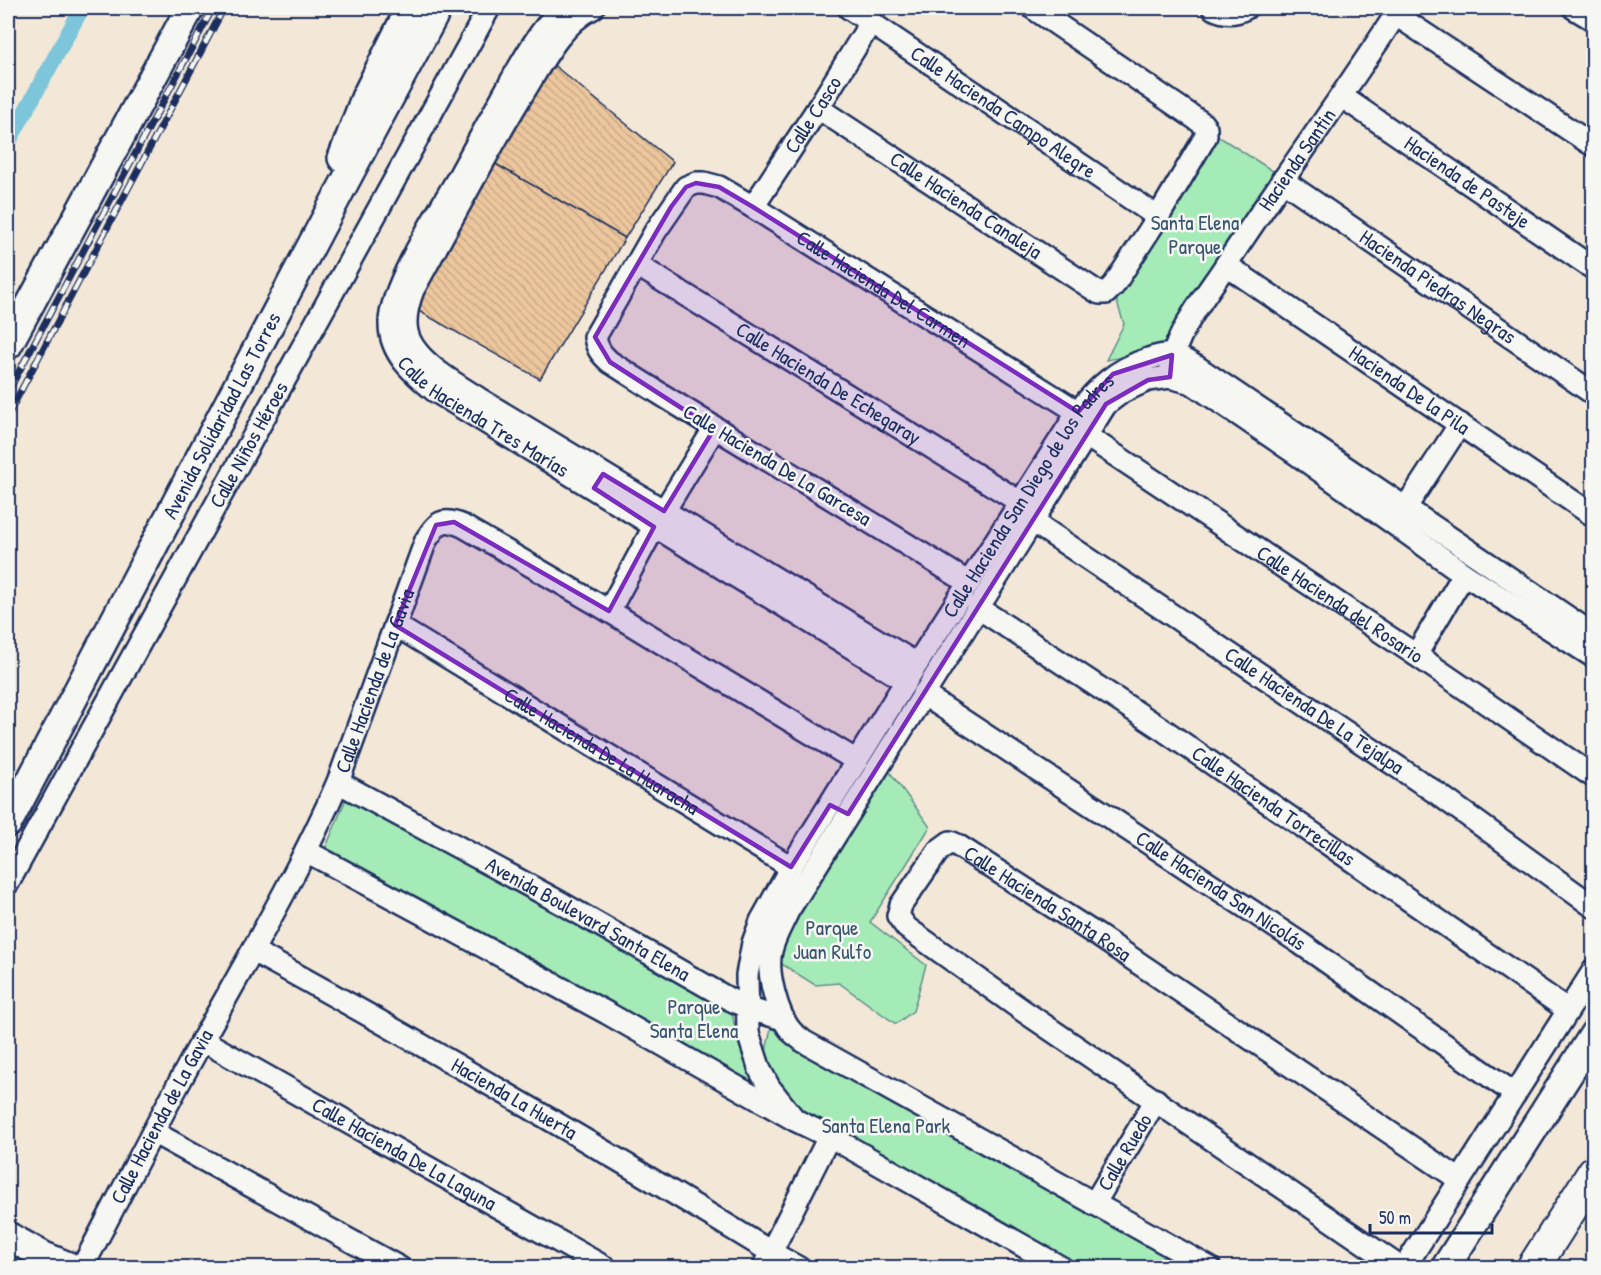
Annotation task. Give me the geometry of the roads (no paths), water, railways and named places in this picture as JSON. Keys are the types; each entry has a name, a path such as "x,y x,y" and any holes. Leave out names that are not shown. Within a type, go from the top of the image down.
{"highway":[{"path":"1533,1268 1593,1172"}],"main road":[{"path":"8,345 190,8"},
{"path":"147,87 196,8"},
{"path":"323,222 343,154 365,98 410,8"},
{"name":"Avenida Solidaridad Las Torres","path":"8,823 168,521 244,370 438,8"},
{"path":"1445,1268 1593,1034"},
{"path":"8,1236 44,1256 73,1268"}],"street":[{"name":"Calle Niños Héroes","path":"8,883 489,8"},
{"name":"Calle Hacienda Tres Marías","path":"562,8 529,49 407,272 396,295 390,322 400,336 443,375 598,481 911,673"},
{"name":"Calle Hacienda Tres Marías","path":"400,336 413,290 498,135 559,38 583,12 592,8"},
{"name":"Calle Hacienda Campo Alegre","path":"849,8 1158,217"},
{"path":"1033,8 1202,123 1206,128 1206,136 1158,217"},
{"path":"1574,8 1593,20"},
{"path":"1398,11 1593,146"},
{"name":"Hacienda Santin","path":"1170,376 1172,355 1191,317 1398,11"},
{"name":"Calle Casco","path":"753,207 871,22"},
{"name":"Hacienda de Pasteje","path":"1341,96 1593,269"},
{"name":"Calle Hacienda Canaleja","path":"818,108 1099,293 1109,292 1158,217"},
{"name":"Hacienda Piedras Negras","path":"1282,180 1593,394"},
{"name":"Calle Hacienda Del Carmen","path":"637,265 655,232 686,187 704,183 719,188 753,207 1077,412"},
{"name":"Calle Hacienda De La Garcesa","path":"637,265 595,338 597,347 610,362 714,429 846,506 969,583"},
{"name":"Calle Hacienda De Echegaray","path":"637,265 1020,502"},
{"name":"Hacienda De la Pila","path":"1226,265 1593,516"},
{"path":"1172,355 1197,367 1333,469 1464,574 1569,630 1593,635"},
{"name":"Calle Hacienda San Diego de los Padres","path":"795,1120 769,1087 760,1070 748,1033 747,975 753,943 761,921 791,867 839,810 923,694 977,607 1005,545 1020,502 1077,412 1113,374 1141,361 1172,355"},
{"path":"1170,376 1192,383 1333,469 1406,507 1569,630 1593,657"},
{"name":"Calle Hacienda San Diego de los Padres","path":"783,1019 770,971 771,949 839,810 857,761 969,583 1005,545 1032,521 1106,404 1122,392 1148,380 1170,376"},
{"path":"1406,507 1460,424"},
{"path":"609,611 659,519 714,429"},
{"name":"Calle Hacienda del Rosario","path":"1085,435 1416,655 1593,777"},
{"name":"Calle Hacienda de La Gavia","path":"82,1268 202,1040 306,851 404,630 426,540 436,525 448,521 463,526 857,761"},
{"name":"Calle Hacienda De La Tejalpa","path":"1032,521 1438,794 1593,907"},
{"path":"1416,655 1464,574"},
{"name":"Calle Hacienda Torrecillas","path":"977,607 1165,731 1568,1010"},
{"name":"Calle Hacienda De La Huaracha","path":"404,630 791,867"},
{"name":"Calle Hacienda San Nicolás","path":"923,694 1300,943 1515,1094"},
{"name":"Avenida Boulevard Santa Elena","path":"338,782 563,904 720,994 747,1007 783,1019 792,1032 803,1041 1210,1268"},
{"name":"Calle Hacienda Santa Rosa","path":"1403,1268 1022,1010 907,928 898,916 901,905 944,845 950,842 957,845 1077,922 1460,1180"},
{"path":"306,851 607,1013 1062,1268"},
{"name":"Hacienda La Huerta","path":"253,951 615,1157 778,1263"},
{"path":"1403,1268 1593,970"},
{"name":"Calle Hacienda De La Laguna","path":"202,1040 606,1268"},
{"name":"Calle Ruedo","path":"1094,1204 1156,1100"},
{"path":"153,1132 400,1268"},
{"path":"778,1263 835,1139"}],"waterway":[{"path":"8,143 82,8"}],"railway":[{"path":"8,392 213,8"},
{"path":"8,415 224,8"}],"park label":[{"name":"Santa Elena Parque","path":"1195,235"},
{"name":"Parque Juan Rulfo","path":"832,940"},
{"name":"Parque Santa Elena","path":"694,1019"},
{"name":"Santa Elena Park","path":"886,1126"}]}
